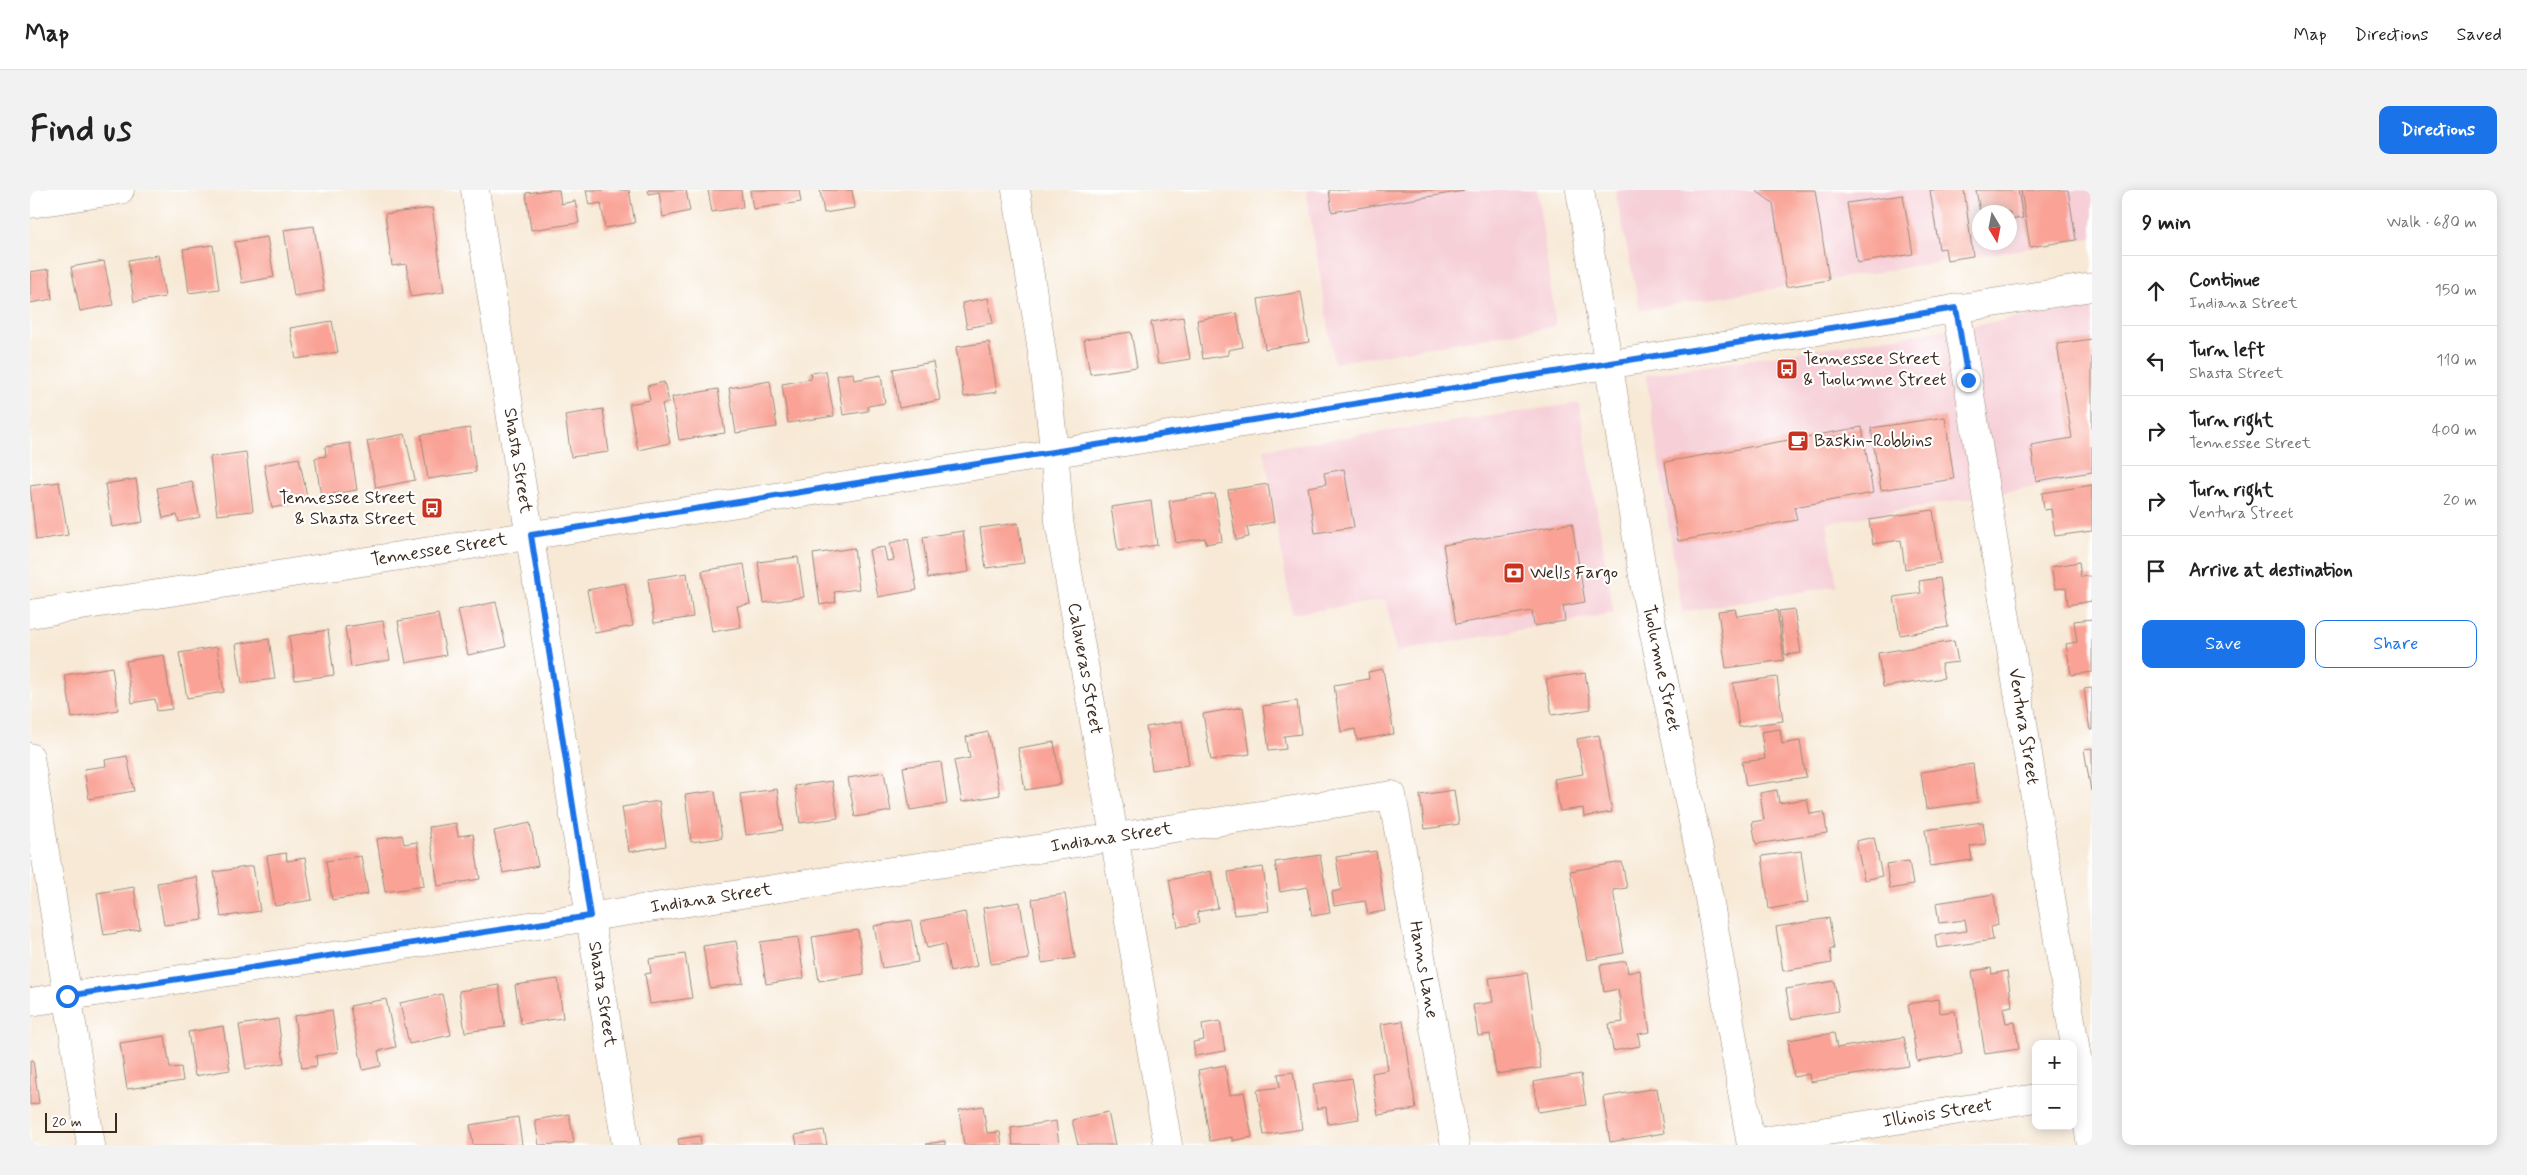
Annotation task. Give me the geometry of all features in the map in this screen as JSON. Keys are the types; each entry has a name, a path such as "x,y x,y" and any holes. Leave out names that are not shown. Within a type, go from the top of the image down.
{"street":[{"path":"30,204 120,190"},
{"name":"Shasta Street","path":"476,190 626,1145"},
{"name":"Calaveras Street","path":"1016,190 1050,402 1056,453 1059,521 1168,1145"},
{"name":"Tuolumne Street","path":"1580,190 1647,600 1709,898 1751,1144"},
{"name":"Tennessee Street","path":"30,614 1056,453 2092,287"},
{"name":"Ventura Street","path":"1956,308 2091,1145"},
{"path":"30,757 91,1145"},
{"name":"Indiana Street","path":"30,1002 1392,794"},
{"name":"Hanns Lane","path":"1392,794 1455,1145"},
{"name":"Illinois Street","path":"1751,1144 2032,1099"}],"shaded area":[{"path":"1306,190 1537,190 1556,326 1334,363"},
{"path":"1615,190 2092,190 2092,238 2017,250 2017,205 1972,205 1972,250 2017,250 1640,310"},
{"path":"2092,307 2092,477 1827,523 1837,586 1682,612 1646,375"},
{"path":"1579,403 1614,613 1396,652 1386,600 1292,614 1264,449"}],"building":[{"path":"559,190 561,204 575,201 579,223 531,230 526,193"},
{"path":"586,190 629,190 635,223 605,228 601,203 589,205"},
{"path":"648,190 686,190 690,211 663,217 659,192 649,194"},
{"path":"708,190 741,190 743,207 712,212"},
{"path":"750,190 799,190 801,202 753,209"},
{"path":"820,190 852,190 855,208 824,213"},
{"path":"1329,190 1463,190 1464,191 1332,212"},
{"path":"1755,190 1815,190 1829,280 1786,287 1773,203"},
{"path":"1930,190 1964,190 1973,256 1947,260 1945,248 1939,249"},
{"path":"1976,190 2018,190 2023,218 2017,219 2017,205 1979,205"},
{"path":"2021,190 2068,190 2076,240 2030,247"},
{"path":"1903,195 1913,254 1857,263 1847,203"},
{"path":"432,208 444,292 411,297 406,264 392,266 385,214"},
{"path":"314,226 324,291 294,296 284,230"},
{"path":"267,237 274,277 242,283 235,242"},
{"path":"213,245 219,289 189,293 183,249"},
{"path":"158,255 165,297 134,302 128,260"},
{"path":"104,261 113,305 80,311 71,267"},
{"path":"49,269 52,299 30,303 30,272"},
{"path":"1301,292 1309,342 1265,349 1258,299"},
{"path":"988,298 993,323 967,328 962,303"},
{"path":"1237,313 1243,347 1228,350 1228,355 1203,359 1197,320"},
{"path":"1183,317 1190,359 1158,364 1151,322"},
{"path":"332,321 338,352 296,359 290,328"},
{"path":"1131,332 1137,367 1090,374 1084,339"},
{"path":"2092,339 2092,472 2036,481 2031,445 2072,438 2057,344"},
{"path":"989,342 997,392 964,397 956,347"},
{"path":"933,362 940,400 899,408 893,369"},
{"path":"826,371 834,416 788,423 782,384 811,379 810,373"},
{"path":"853,373 854,380 881,375 885,403 868,406 868,411 843,415 837,375"},
{"path":"770,381 777,427 736,433 729,388"},
{"path":"664,382 669,402 662,404 670,443 638,450 629,404 650,400 647,386"},
{"path":"718,389 725,433 679,440 672,397"},
{"path":"603,409 609,452 571,457 565,415"},
{"path":"1945,417 1954,479 1881,490 1871,428"},
{"path":"1862,427 1873,493 1794,507 1797,520 1678,541 1665,462"},
{"path":"470,428 476,472 428,479 421,435"},
{"path":"405,434 415,480 376,488 367,441"},
{"path":"350,443 357,490 321,496 315,458 326,456 325,447"},
{"path":"246,452 253,511 217,515 210,457"},
{"path":"299,458 308,501 272,508 264,465"},
{"path":"1344,469 1354,527 1315,533 1308,487 1326,484 1324,473"},
{"path":"136,479 143,522 112,527 105,484"},
{"path":"192,481 200,517 179,522 177,515 163,518 157,488"},
{"path":"59,482 68,535 36,540 30,486"},
{"path":"1268,484 1274,522 1247,527 1249,537 1236,540 1228,490"},
{"path":"2092,485 2092,531 2055,536 2051,509 2044,510 2042,493"},
{"path":"1215,494 1222,541 1206,544 1205,538 1176,543 1169,501"},
{"path":"1151,501 1157,545 1118,551 1111,507"},
{"path":"1933,510 1941,563 1905,569 1901,540 1873,544 1869,520"},
{"path":"1018,523 1024,563 986,568 980,528"},
{"name":"Wells Fargo","path":"1572,523 1585,602 1563,606 1565,621 1534,626 1532,611 1456,624 1443,545"},
{"path":"963,531 969,572 928,578 923,537"},
{"path":"908,539 917,590 878,597 869,550 884,547 887,561 894,560 890,543"},
{"path":"854,548 859,589 834,592 836,602 820,605 813,554"},
{"path":"798,557 804,597 764,603 758,562"},
{"path":"2079,562 2081,577 2092,576 2092,601 2068,605 2066,588 2055,589 2051,567"},
{"path":"744,564 750,604 737,606 741,627 712,632 702,571"},
{"path":"687,573 693,617 654,623 648,579"},
{"path":"1940,578 1948,627 1900,635 1894,597 1921,593 1919,581"},
{"path":"625,583 633,626 595,633 587,590"},
{"path":"496,602 506,647 468,655 458,610"},
{"path":"1735,609 1737,616 1777,610 1784,660 1726,668 1718,611"},
{"path":"1794,609 1801,653 1785,655 1779,611"},
{"path":"438,614 446,655 406,663 398,621"},
{"path":"2092,619 2092,672 2071,675 2066,644 2077,642 2074,621"},
{"path":"383,621 390,660 351,667 345,627"},
{"path":"328,630 334,675 295,680 289,636"},
{"path":"269,639 275,679 242,683 236,644"},
{"path":"1954,641 1958,662 1941,664 1944,678 1883,687 1878,653"},
{"path":"217,647 224,692 187,698 179,653"},
{"path":"164,655 172,709 157,711 155,699 132,703 126,661"},
{"path":"112,667 118,710 72,718 65,675"},
{"path":"1383,669 1394,734 1357,740 1355,729 1341,732 1334,685 1369,679 1368,672"},
{"path":"1585,673 1591,709 1552,715 1546,679"},
{"path":"1777,677 1783,721 1739,727 1733,683"},
{"path":"2092,688 2092,730 2090,730 2084,689"},
{"path":"1297,701 1301,734 1284,736 1286,749 1269,751 1263,706"},
{"path":"1243,707 1250,754 1211,760 1203,714"},
{"path":"1182,721 1189,765 1152,770 1146,727"},
{"path":"1780,729 1782,744 1800,741 1806,777 1746,786 1742,762 1765,759 1761,732"},
{"path":"988,732 1000,795 962,802 954,761 970,758 966,737"},
{"path":"1599,735 1612,812 1584,817 1583,808 1560,811 1554,779 1583,774 1577,739"},
{"path":"1054,742 1061,784 1025,790 1018,748"},
{"path":"2092,748 2092,791 2091,791 2084,749"},
{"path":"127,756 134,791 89,799 84,769 106,766 105,760"},
{"path":"941,762 947,804 910,810 903,767"},
{"path":"1973,764 1978,802 1926,809 1921,772"},
{"path":"884,772 891,811 855,817 848,778"},
{"path":"832,781 838,818 800,823 795,786"},
{"path":"777,789 783,830 746,835 740,794"},
{"path":"1454,790 1459,824 1425,829 1420,795"},
{"path":"1777,790 1779,803 1807,799 1810,814 1824,812 1827,833 1756,844 1752,822 1764,820 1760,793"},
{"path":"715,791 722,838 691,842 685,795"},
{"path":"659,801 666,846 629,852 622,807"},
{"path":"1983,822 1986,844 1970,846 1972,860 1930,866 1925,830"},
{"path":"456,823 458,836 473,834 480,879 438,886 429,827"},
{"path":"530,823 538,866 503,873 494,831"},
{"path":"402,835 404,844 417,842 424,886 385,892 377,839"},
{"path":"1874,837 1882,876 1864,880 1856,841"},
{"path":"1376,851 1385,911 1368,914 1365,901 1334,906 1332,892 1341,890 1336,857"},
{"path":"1801,851 1808,902 1769,909 1762,856"},
{"path":"286,853 287,861 305,858 312,900 275,906 267,856"},
{"path":"1320,855 1330,913 1312,916 1307,887 1280,892 1275,862"},
{"path":"361,856 368,894 332,900 326,861"},
{"path":"1909,861 1913,885 1890,889 1886,864"},
{"path":"1622,862 1627,888 1613,890 1624,953 1587,960 1570,871"},
{"path":"253,866 260,911 221,917 214,872"},
{"path":"1263,867 1269,911 1234,915 1228,872"},
{"path":"1211,871 1218,908 1197,912 1199,923 1178,927 1169,880"},
{"path":"197,877 203,920 164,925 157,883"},
{"path":"134,887 140,929 104,935 97,893"},
{"path":"1065,894 1075,958 1042,963 1032,899"},
{"path":"1994,894 1998,925 1991,927 1993,940 1937,948 1935,935 1967,931 1965,920 1939,923 1936,903"},
{"path":"1020,902 1029,959 991,964 983,908"},
{"path":"965,912 977,966 950,972 945,944 927,948 921,921"},
{"path":"1829,918 1834,949 1830,949 1832,963 1783,971 1776,927"},
{"path":"911,920 918,962 882,968 874,926"},
{"path":"858,930 864,974 819,981 812,937"},
{"path":"798,937 804,978 766,984 760,942"},
{"path":"736,941 743,983 710,988 703,946"},
{"path":"685,954 692,998 650,1004 645,974 651,973 649,959"},
{"path":"1626,961 1628,973 1640,970 1650,1032 1638,1034 1640,1046 1613,1051 1609,1024 1623,1022 1618,989 1604,992 1600,965"},
{"path":"1991,968 1992,974 2007,971 2012,1006 2003,1008 2006,1023 2015,1022 2019,1049 1985,1054 1972,971"},
{"path":"1527,973 1541,1068 1496,1074 1490,1034 1478,1036 1473,1005 1493,1002 1489,978"},
{"path":"558,979 563,1018 521,1024 515,985"},
{"path":"1834,981 1839,1011 1791,1019 1786,989"},
{"path":"499,985 505,1027 465,1032 459,991"},
{"path":"442,994 451,1035 409,1044 400,1003"},
{"path":"386,999 396,1047 378,1051 381,1066 363,1070 350,1006"},
{"path":"1938,999 1940,1013 1955,1011 1962,1054 1917,1061 1908,1004"},
{"path":"332,1010 338,1052 316,1056 317,1066 302,1068 294,1016"},
{"path":"278,1019 284,1063 246,1069 239,1025"},
{"path":"1220,1021 1225,1051 1195,1056 1193,1042 1204,1040 1202,1024"},
{"path":"1403,1021 1416,1109 1378,1115 1372,1073 1388,1070 1381,1024"},
{"path":"223,1026 230,1070 195,1076 188,1032"},
{"path":"1834,1033 1837,1048 1904,1037 1909,1066 1810,1082 1809,1074 1794,1077 1788,1040"},
{"path":"165,1036 170,1068 181,1067 183,1081 127,1089 120,1043"},
{"path":"33,1060 39,1103 30,1105 30,1061"},
{"path":"1225,1065 1230,1095 1244,1092 1252,1137 1232,1141 1232,1137 1210,1141 1198,1070"},
{"path":"1293,1072 1302,1129 1264,1135 1257,1090 1280,1087 1278,1074"},
{"path":"1581,1074 1586,1105 1538,1112 1533,1082"},
{"path":"1352,1078 1359,1119 1328,1124 1326,1107 1317,1109 1313,1084"},
{"path":"1657,1088 1664,1133 1610,1142 1603,1097"},
{"path":"983,1106 987,1133 1000,1132 1002,1145 964,1145 959,1110"},
{"path":"1108,1112 1115,1145 1078,1145 1072,1120"},
{"path":"569,1114 574,1143 539,1145 535,1120"},
{"path":"518,1117 522,1145 473,1145 470,1125"},
{"path":"1056,1121 1059,1145 1013,1145 1011,1128"},
{"path":"824,1130 827,1145 797,1145 795,1135"},
{"path":"700,1136 701,1145 679,1145 678,1139"},
{"path":"945,1141 945,1145 926,1144"}],"place":[{"name":"Tennessee Street & Tuolumne Street","path":"1787,369"},
{"name":"Baskin-Robbins","path":"1798,441"},
{"name":"Tennessee Street & Shasta Street","path":"432,508"},
{"name":"Wells Fargo","path":"1514,573"}],"route":[{"path":"67,996 590,916 531,535 1056,453 1956,308 1968,380"}]}
